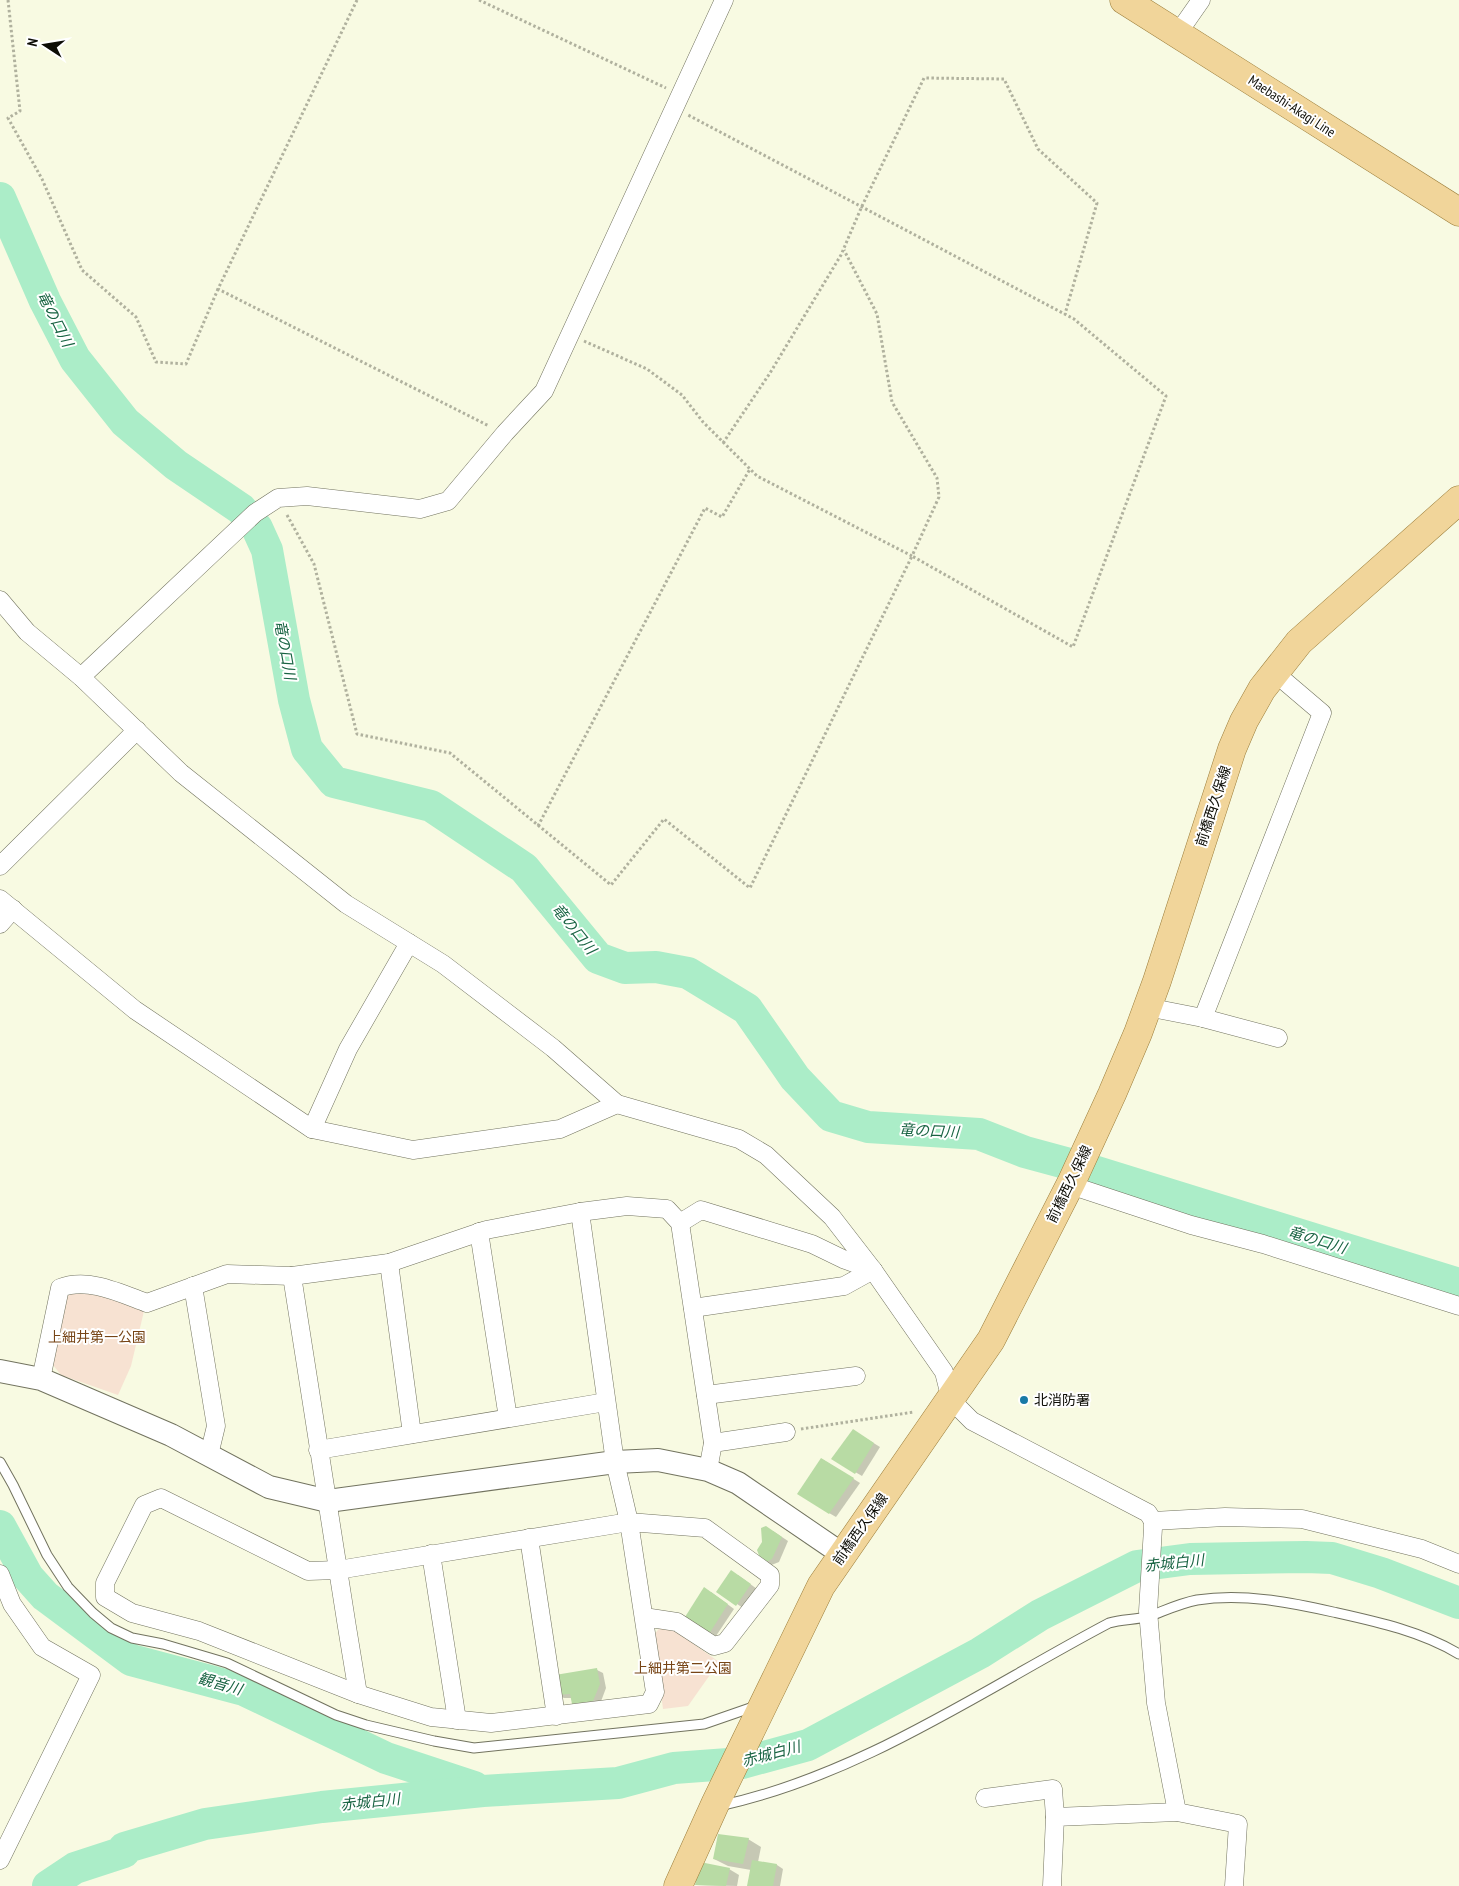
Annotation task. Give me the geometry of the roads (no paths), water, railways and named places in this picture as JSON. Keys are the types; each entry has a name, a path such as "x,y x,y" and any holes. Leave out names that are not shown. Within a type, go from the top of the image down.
{"main road":[{"name":"Maebashi-Akagi Line","path":"1124,0 1459,212"},
{"name":"前橋西久保線","path":"678,1886 821,1586 991,1340 1071,1183 1120,1077 1147,1007 1232,749 1262,689 1299,642 1459,500"}],"street":[{"path":"81,677 255,513 278,498 307,496 420,509 448,501 505,433 544,391 724,0"},
{"path":"1178,33 1201,0"},
{"path":"0,600 27,632 81,677 181,773 346,904 443,964 553,1048 617,1104 739,1139 766,1155 832,1217 873,1270 944,1372 951,1400 972,1421 1148,1513 1153,1525 1148,1614 1156,1703 1177,1812"},
{"path":"1203,1018 1322,713 1275,673"},
{"path":"0,866 137,730"},
{"path":"0,924 6,904 135,1010 312,1129 413,1150 560,1129 617,1104"},
{"path":"312,1129 348,1049 410,943"},
{"path":"1147,1007 1203,1018 1278,1038"},
{"path":"1071,1183 1192,1225 1263,1244 1459,1306"},
{"path":"41,1379 60,1288 72,1283 106,1288 147,1304 227,1274 292,1276 389,1263 479,1232 580,1212 627,1206 666,1209 680,1223 713,1442 708,1470"},
{"path":"680,1223 701,1210 812,1244 843,1259 873,1270"},
{"path":"580,1212 615,1462 630,1522 655,1692 649,1704 491,1723 431,1717 358,1694 199,1631 132,1613 105,1597 105,1583 144,1505 161,1498 308,1571 338,1570 630,1522 705,1528 770,1575 770,1585 725,1643 714,1646 677,1622 644,1617"},
{"path":"479,1232 508,1418"},
{"path":"389,1263 412,1434"},
{"path":"693,1308 844,1286 873,1270"},
{"path":"292,1276 358,1694"},
{"path":"193,1286 216,1426 210,1455"},
{"path":"0,1370 41,1379 171,1435 269,1487 328,1501 615,1462 658,1460 708,1470 738,1483 842,1554"},
{"path":"706,1395 856,1376"},
{"path":"318,1450 606,1402"},
{"path":"713,1442 786,1432"},
{"path":"1153,1525 1225,1517 1302,1519 1422,1549 1459,1564"},
{"path":"529,1538 556,1716"},
{"path":"431,1554 457,1720"},
{"path":"0,1574 12,1604 42,1647 91,1675 0,1860"},
{"path":"985,1798 1053,1789 1055,1817 1052,1886"},
{"path":"1055,1817 1177,1812 1238,1824 1234,1886"}],"lane":[{"path":"0,1462 47,1554 68,1587 92,1613 111,1628 132,1638 162,1644 228,1663 336,1714 366,1725 474,1748 704,1724 763,1706"},
{"path":"715,1805 767,1793 846,1764 942,1717 1109,1623 1198,1600 1236,1598 1280,1601 1377,1621 1413,1632 1440,1643 1459,1654"}],"waterway":[{"name":"竜の口川","path":"0,198 45,301 75,359 125,422 176,465 241,509 257,528 267,550 294,700 307,749 334,782 431,806 524,868 598,958 625,968 656,967 688,973 747,1009 795,1078 831,1116 868,1127 979,1134 1025,1152 1084,1168 1459,1284"},
{"name":"観音川","path":"0,1526 28,1577 45,1596 131,1660 244,1690 386,1758 474,1787"},
{"name":"赤城白川","path":"48,1886 75,1868 124,1852 124,1848 205,1824 322,1807 483,1791 618,1783 674,1768 742,1763 808,1745 980,1653 1040,1615 1137,1566 1190,1559 1332,1558 1381,1573 1459,1603"}],"place":[{"name":"北消防署","path":"1024,1400"}],"park label":[{"name":"上細井第一公園","path":"97,1337"},
{"name":"上細井第二公園","path":"683,1668"}]}
